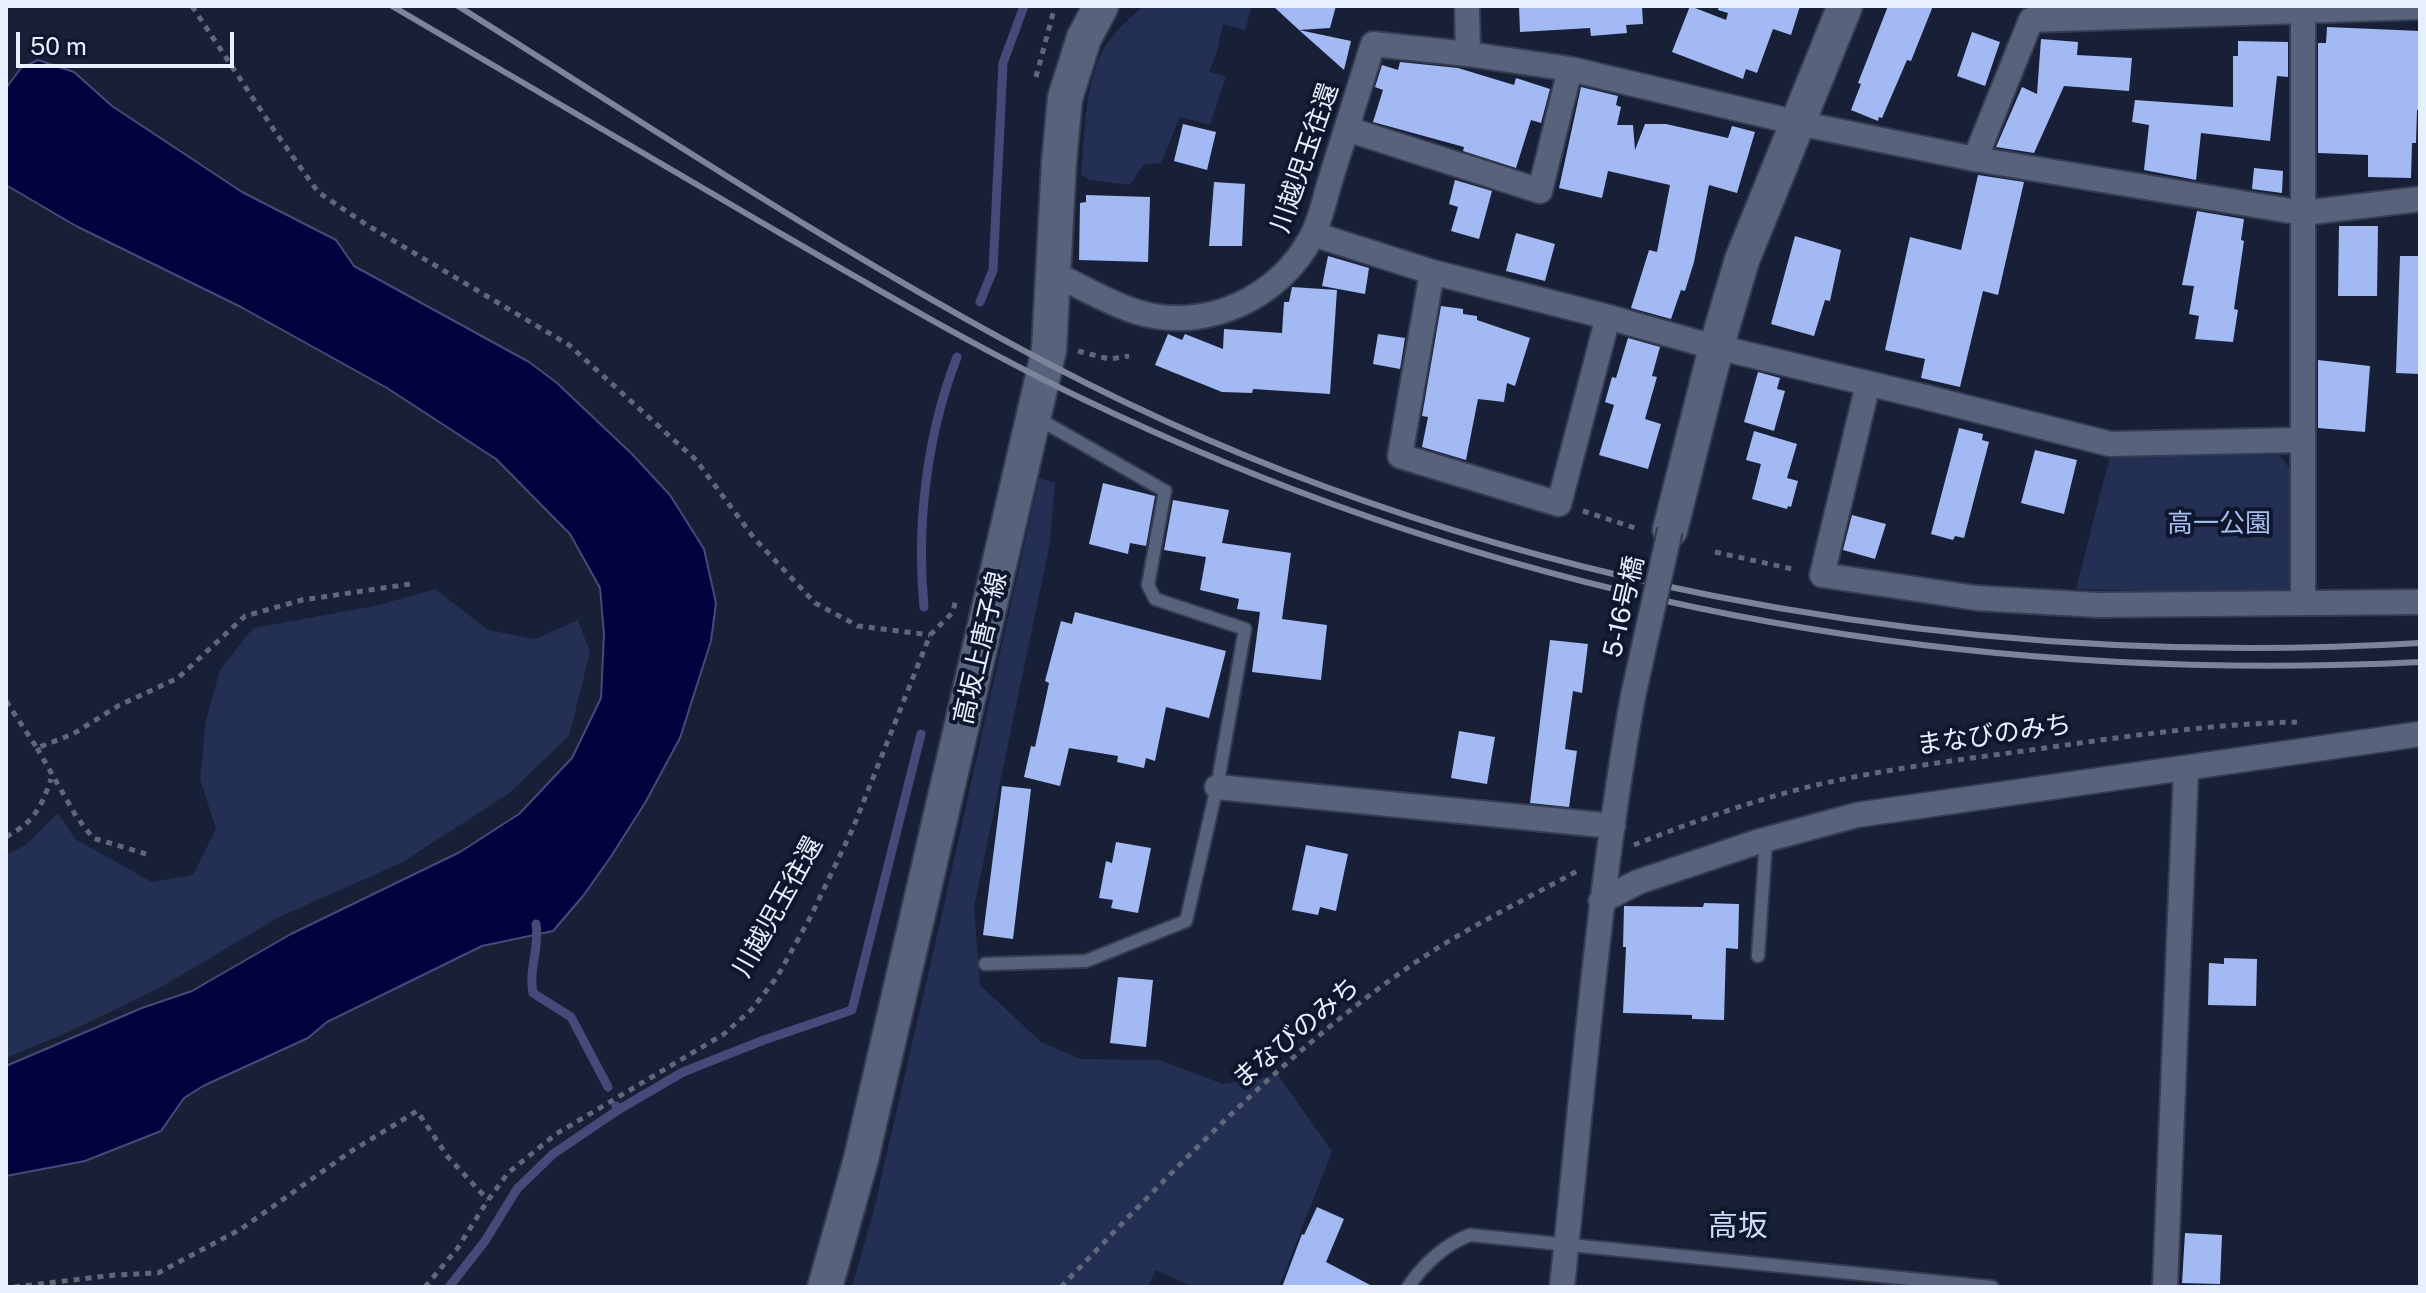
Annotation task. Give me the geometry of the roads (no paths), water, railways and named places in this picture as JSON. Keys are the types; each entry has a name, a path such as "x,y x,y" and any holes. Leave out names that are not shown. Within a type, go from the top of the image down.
{"main road":[{"name":"高坂上唐子線","path":"825,1287 861,1159 1052,338 1059,162 1065,98 1084,38 1101,6"},
{"path":"1670,530 1716,348 1742,260 1845,6"}],"street":[{"path":"1467,6 1468,54 1570,69 1798,123 1975,159 2303,213 2420,199"},
{"path":"1975,159 2031,20 2303,8 2420,7"},
{"path":"2303,8 2303,603"},
{"name":"川越児玉往還","path":"1054,274 1138,312 1191,317 1235,308 1266,290 1294,264 1313,234 1373,44 1468,54"},
{"path":"1347,129 1540,191 1570,69"},
{"path":"1313,234 1432,272 1716,348 2110,444 2301,440"},
{"path":"1432,272 1400,456 1559,504 1608,317"},
{"path":"1868,384 1822,575 1976,598 2098,605 2420,602"},
{"name":"5-16号橋","path":"1562,1287 1601,901 1633,696 1670,530"},
{"path":"1601,901 1638,882 1766,840 1857,815 2420,734"},
{"path":"2165,1287 2186,769"},
{"path":"1217,787 1613,826"}],"lane":[{"path":"985,964 1086,961 1186,921 1217,787 1245,629 1155,599 1148,585 1165,491 1035,416"},
{"path":"1758,956 1766,840"},
{"path":"1408,1287 1420,1270 1456,1240 1470,1235 1992,1287"}],"waterway":[{"path":"980,302 993,270 1003,63 1024,6"},
{"path":"924,607 922,544 926,480 938,417 957,357"},
{"path":"618,1110 683,1072 852,1010 921,734"},
{"path":"536,924 533,993 571,1017 608,1087"},
{"path":"449,1287 485,1241 517,1189 553,1154 618,1110 616,1106"}],"railway":[{"path":"392,6 880,291 1043,379 1244,470 1406,529 1570,578 1736,615 1904,642 2074,659 2246,666 2420,662"},
{"path":"458,6 749,190 971,322 1047,363 1207,439 1372,504 1541,556 1714,596 1889,625 2066,642 2243,648 2420,643"}],"district":[{"name":"高坂","path":"1738,1227"}],"park label":[{"name":"高一公園","path":"2219,524"}]}
